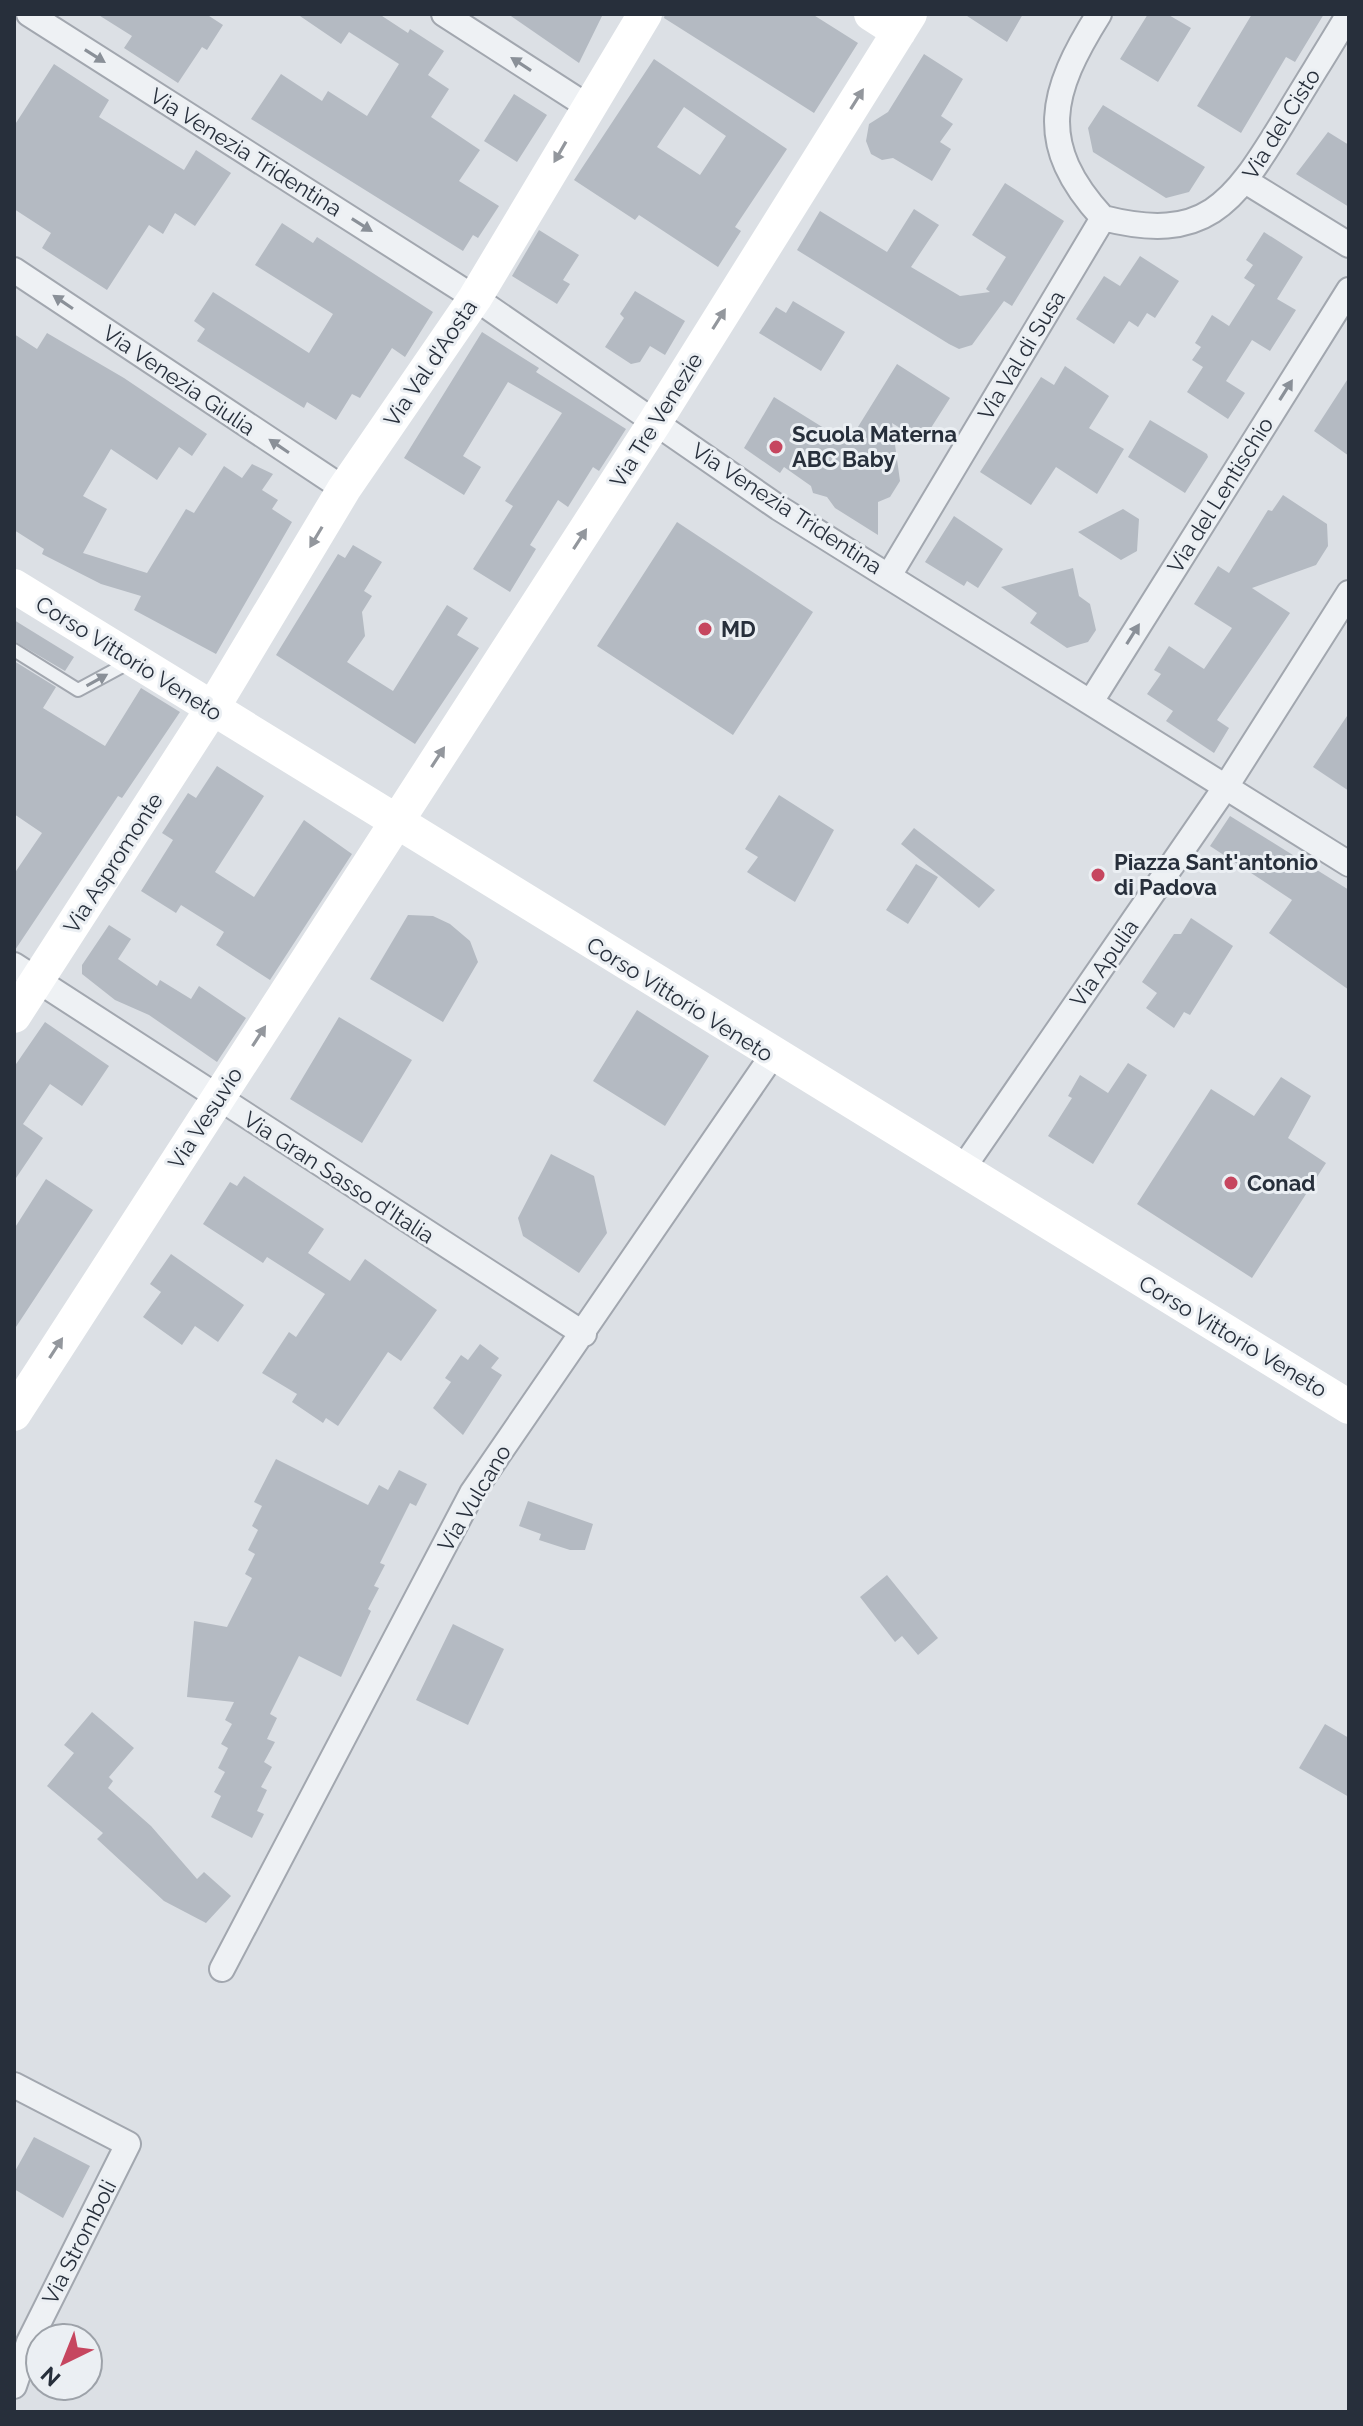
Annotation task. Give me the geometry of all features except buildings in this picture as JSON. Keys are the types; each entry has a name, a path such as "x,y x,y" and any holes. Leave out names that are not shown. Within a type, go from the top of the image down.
{"street":[{"name":"Via Venezia Tridentina","path":"29,14 475,298 779,508 1092,700 1349,864"},
{"path":"444,14 587,106"},
{"name":"Via Val d'Aosta","path":"212,709 344,489 475,298 587,106 645,14"},
{"path":"1099,14 1074,53 1058,93 1057,134 1064,163 1078,191 1103,218"},
{"name":"Via del Cisto","path":"1103,218 1134,226 1165,226 1224,206 1247,182 1349,14"},
{"name":"Via Tre Venezie","path":"396,822 655,422 893,20"},
{"path":"1247,182 1349,245"},
{"name":"Via Val di Susa","path":"890,574 1103,218"},
{"name":"Via Venezia Giulia","path":"14,270 344,489"},
{"name":"Via del Lentischio","path":"1092,700 1349,290"},
{"name":"Corso Vittorio Veneto","path":"14,586 772,1056 1349,1407"},
{"name":"Via Apulia","path":"961,1171 1227,785 1349,593"},
{"name":"Via Aspromonte","path":"14,1016 26,973 212,709"},
{"name":"Via Vesuvio","path":"14,1414 396,822"},
{"name":"Via Gran Sasso d'Italia","path":"26,973 584,1334"},
{"name":"Via Vulcano","path":"222,1969 472,1493 772,1056"},
{"name":"Via Stromboli","path":"14,2085 128,2144 22,2338 14,2386"}],"lane":[{"path":"14,650 78,690 133,661"}],"place":[{"name":"Scuola Materna ABC Baby","path":"776,447"},
{"name":"MD","path":"705,629"},
{"name":"Piazza Sant'antonio di Padova","path":"1098,875"},
{"name":"Conad","path":"1231,1183"}]}
